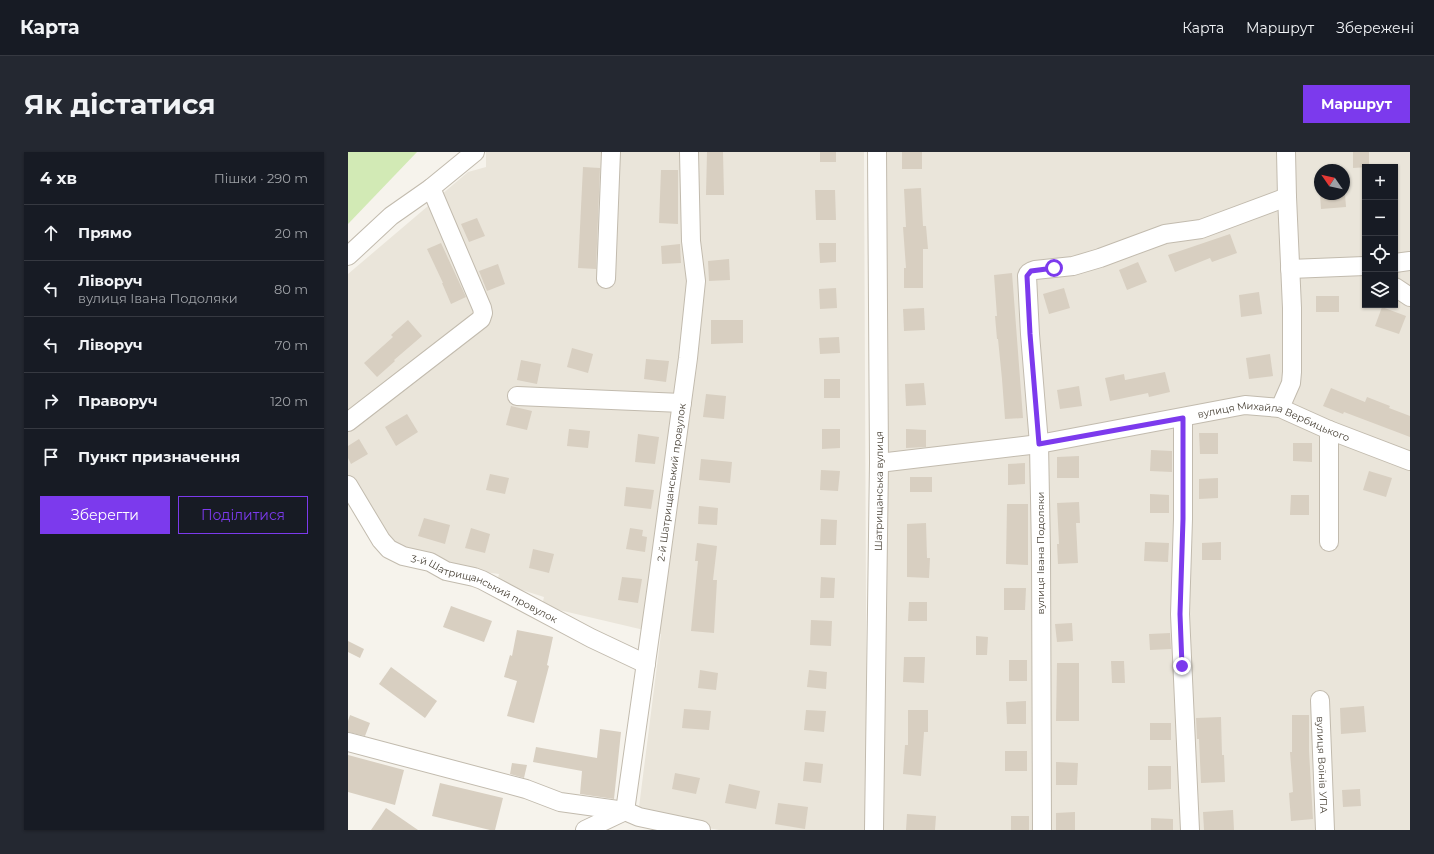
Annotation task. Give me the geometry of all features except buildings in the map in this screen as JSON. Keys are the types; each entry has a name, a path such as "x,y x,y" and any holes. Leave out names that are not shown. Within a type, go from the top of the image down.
{"street":[{"path":"348,256 391,216 431,188 475,152"},
{"path":"606,279 610,152"},
{"name":"2-й Шатрищанський провулок","path":"625,811 682,403 696,281 691,241 689,152"},
{"name":"Шатрищанська вулиця","path":"874,830 879,463 877,152"},
{"path":"1280,408 1291,383 1292,372 1292,308 1286,197 1286,152"},
{"path":"348,422 480,319 483,315 482,308 431,188"},
{"name":"вулиця Івана Подоляки","path":"1042,830 1039,444 1027,276 1031,271 1073,266 1100,258 1165,234 1201,229 1286,197"},
{"path":"1398,263 1410,261"},
{"path":"1290,268 1362,266"},
{"path":"1398,289 1410,298"},
{"path":"517,396 682,403"},
{"name":"вулиця Михайла Вербицького","path":"879,463 1039,444 1183,418 1245,405 1280,408 1329,430 1410,461"},
{"path":"1183,418 1183,519 1180,614 1190,830"},
{"path":"1329,430 1329,542"},
{"name":"3-й Шатрищанський провулок","path":"348,485 383,543 392,551 404,556 430,562 448,572 482,580 591,638 646,664"},
{"name":"вулиця Воїнів УПА","path":"1320,700 1325,830"},
{"path":"348,742 526,789 560,802 625,811 639,817 701,830"},
{"path":"585,830 625,811"}],"shaded area":[{"path":"486,152 864,152 867,830 719,830 638,815 661,634 542,606 544,597 497,582 499,574 456,568 431,560 392,541 348,478 348,274 468,172 486,167"},
{"path":"881,152 1410,152 1410,830 883,830"}],"green space":[{"path":"348,152 417,152 348,224"}],"route":[{"path":"1054,268 1031,271 1027,276 1039,444 1183,418 1183,519 1180,614 1182,666"}]}
